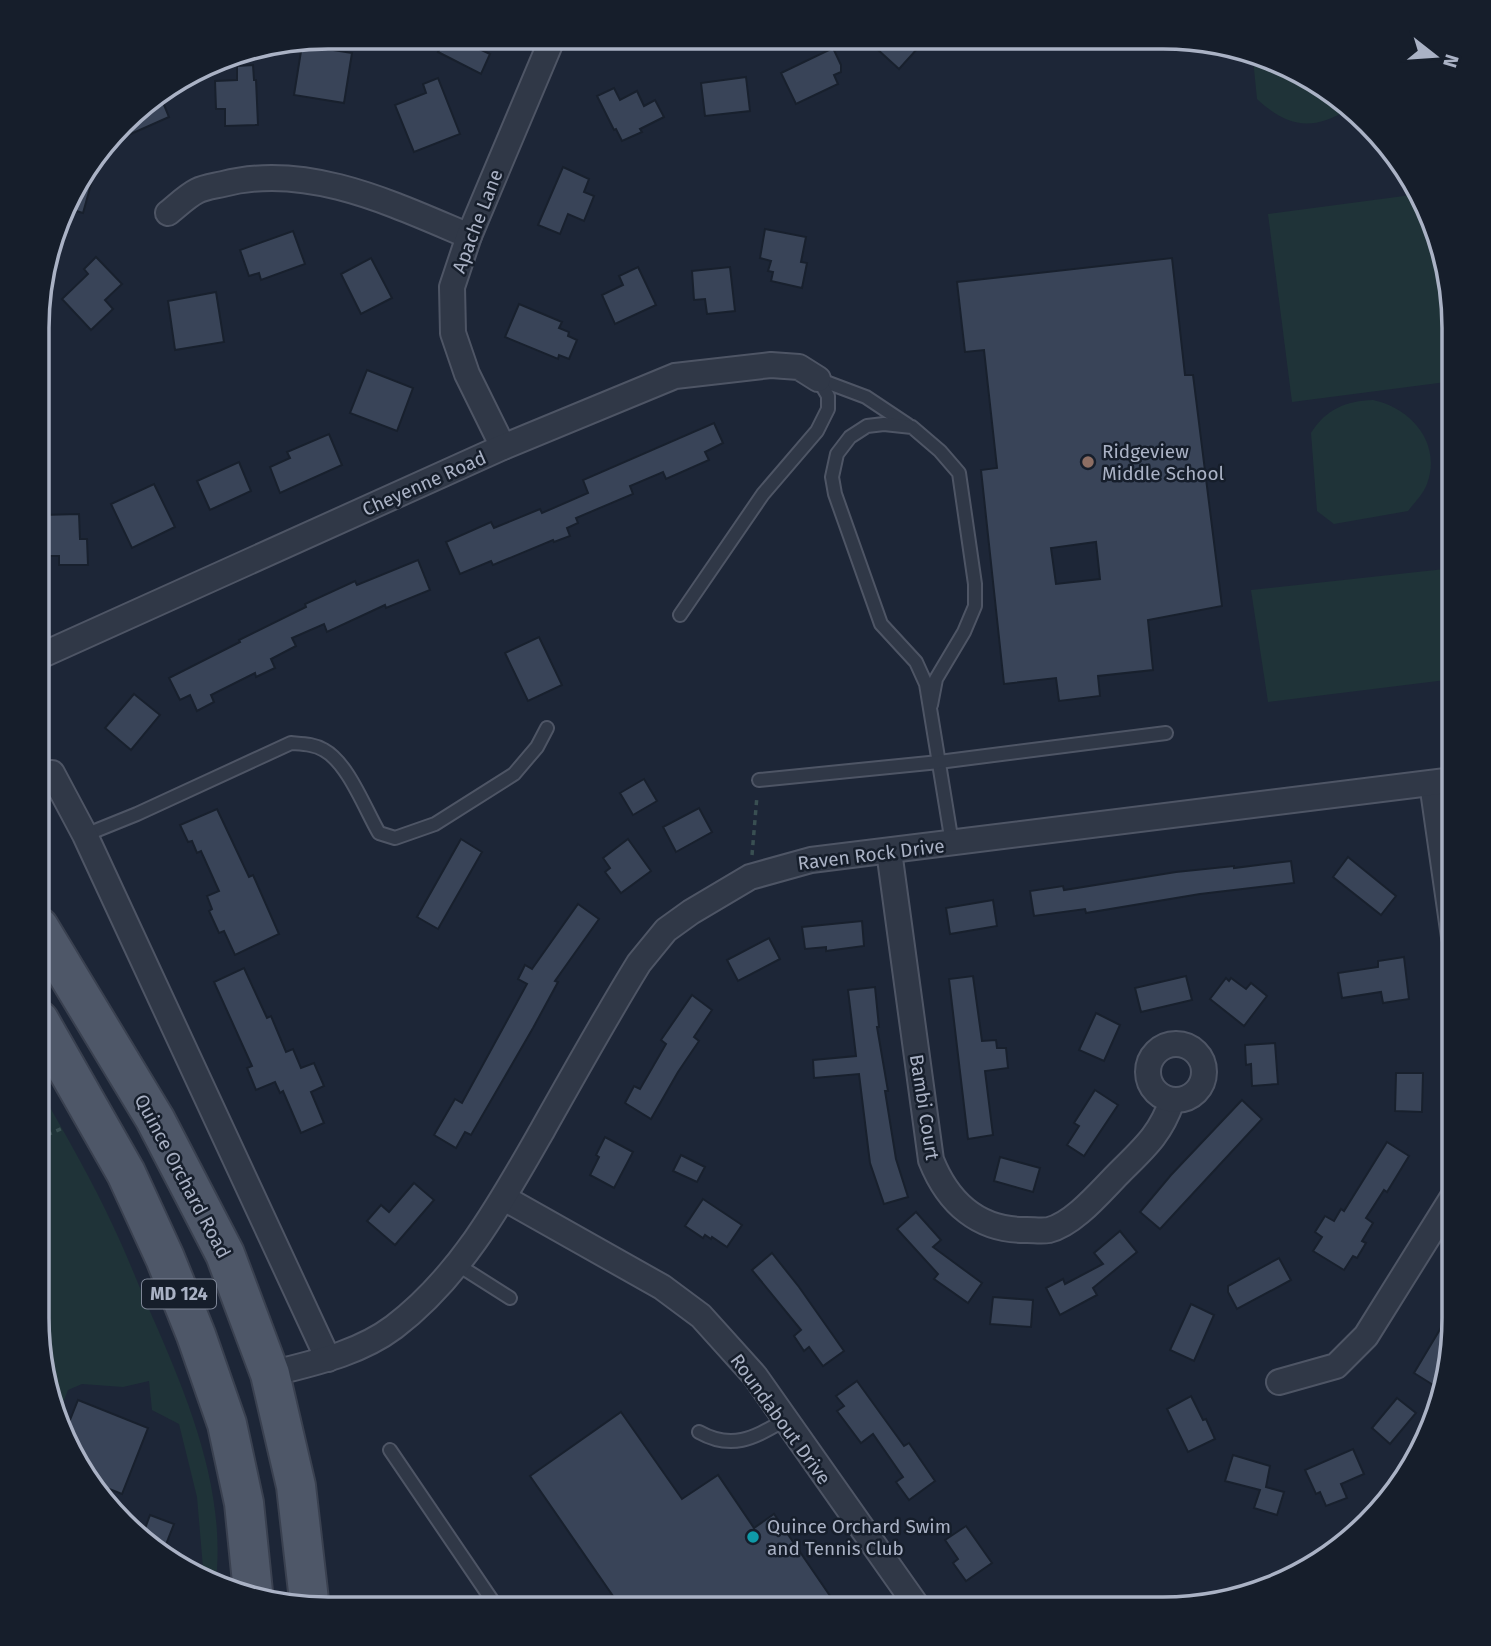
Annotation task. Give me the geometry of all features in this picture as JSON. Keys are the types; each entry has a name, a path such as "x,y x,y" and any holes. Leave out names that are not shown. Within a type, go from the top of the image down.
{"main road":[{"name":"Quince Orchard Road","path":"49,944 155,1119 205,1210 225,1254 270,1374 296,1486 309,1596"},
{"name":"MD 124","path":"49,1038 126,1173 196,1335 227,1424 244,1503 253,1587"}],"street":[{"name":"Apache Lane","path":"503,447 467,374 453,332 452,287 469,236 548,49"},
{"path":"167,213 197,191 245,178 302,180 346,189 392,203 469,236"},
{"name":"Cheyenne Road","path":"49,652 503,447 675,376 771,365 799,367 818,379"},
{"path":"52,773 85,835 328,1359"},
{"name":"Raven Rock Drive","path":"270,1374 338,1356 392,1328 432,1294 458,1265 504,1198 639,963 666,930 750,877 798,862 1442,781"},
{"name":"Bambi Court","path":"889,851 931,1160 939,1179 965,1211 986,1224 1013,1230 1050,1230 1082,1211 1158,1133 1172,1101"},
{"name":"Roundabout Drive","path":"504,1198 662,1287 701,1316 755,1376 910,1597"},
{"path":"1279,1381 1336,1366 1366,1336 1442,1214"}],"lane":[{"path":"818,379 866,397 912,427 951,461 959,473 975,584 975,606 964,632 936,679 930,705"},
{"path":"680,615 763,494 817,431 828,409 828,396 818,379"},
{"path":"912,427 884,424 867,426 850,437 837,454 832,477 835,494 881,624 916,662 926,684 952,843"},
{"path":"85,835 291,743 310,744 324,750 341,763 379,833 395,838 435,824 514,774 537,747 547,728"},
{"path":"759,780 939,762 1166,733"},
{"path":"458,1265 510,1298"},
{"path":"699,1432 712,1439 729,1442 747,1440 785,1420"},
{"path":"390,1450 490,1597"}],"path":[{"path":"750,877 759,780"}],"green space":[{"path":"1254,64 1303,86 1341,113 1323,121 1300,123 1279,116 1257,99"},
{"path":"1409,195 1421,221 1437,273 1442,328 1442,383 1292,402 1268,214"},
{"path":"1373,400 1400,411 1420,430 1430,455 1431,469 1427,484 1408,511 1334,524 1317,511 1311,433 1330,412 1354,402"},
{"path":"1442,569 1442,680 1268,702 1251,590"},
{"path":"49,1106 106,1210 191,1412 210,1478 218,1547 216,1574 203,1567 197,1497 179,1424 152,1410 149,1381 123,1387 82,1384 68,1390 62,1404 51,1355 49,1318"}],"building":[{"path":"327,49 352,53 344,103 294,95 301,50"},
{"path":"440,49 479,49 490,54 481,74 438,52"},
{"path":"831,49 833,49 841,65 841,72 834,75 838,84 796,104 781,73"},
{"path":"877,49 917,49 899,69"},
{"path":"253,65 258,125 225,126 225,109 216,109 215,81 237,80 237,66"},
{"path":"746,77 750,111 705,116 701,83"},
{"path":"438,78 460,134 414,152 395,105 426,93 423,84"},
{"path":"614,88 620,100 637,91 644,106 655,100 664,117 640,129 642,132 622,141 597,96"},
{"path":"163,103 169,117 126,136"},
{"path":"563,167 589,179 584,192 594,196 584,221 568,214 560,234 538,225"},
{"path":"93,178 83,213 75,211"},
{"path":"765,229 806,237 801,262 807,263 802,288 771,281 773,272 768,271 771,261 760,258"},
{"path":"293,231 305,264 261,280 259,273 249,276 240,250"},
{"path":"96,257 122,284 105,300 113,309 91,330 62,299 88,274 84,269"},
{"path":"371,258 392,298 361,314 341,274"},
{"path":"1172,258 1185,375 1193,375 1222,606 1148,620 1153,670 1098,676 1100,696 1059,701 1056,678 1004,684 981,470 997,468 984,350 965,352 957,282","holes":["1096,542 1100,579 1056,584 1051,548"]},
{"path":"638,267 656,305 615,324 602,295 623,285 619,276"},
{"path":"730,267 735,311 707,314 705,299 694,300 692,271"},
{"path":"216,292 224,342 175,350 168,301"},
{"path":"519,304 562,322 559,328 569,332 568,336 577,340 569,359 559,355 558,359 505,337"},
{"path":"367,370 413,388 397,431 350,413"},
{"path":"714,423 723,443 705,452 709,460 666,479 663,472 630,486 633,494 576,518 578,523 567,528 570,536 554,542 553,540 493,565 491,561 460,574 446,542 491,522 494,528 540,509 542,513 588,493 583,480"},
{"path":"329,434 342,465 280,493 270,467 290,458 287,452"},
{"path":"239,462 251,491 210,510 197,481"},
{"path":"154,484 175,527 132,548 111,504"},
{"path":"79,514 80,539 87,539 88,565 59,565 59,556 49,556 49,515"},
{"path":"418,560 430,590 386,608 385,605 327,632 324,624 292,638 296,646 271,659 275,668 256,677 255,673 211,695 214,702 197,711 190,695 180,700 169,678 306,607 305,604 355,581 357,585"},
{"path":"539,637 562,685 528,701 505,653"},
{"path":"134,694 160,715 131,750 105,728"},
{"path":"644,779 657,801 633,815 620,793"},
{"path":"699,808 712,832 676,852 663,827"},
{"path":"217,809 249,877 253,875 279,934 235,955 224,931 219,933 209,911 212,909 207,896 219,891 201,851 197,853 192,841 188,842 180,825"},
{"path":"461,839 482,852 438,929 417,917"},
{"path":"628,839 651,871 621,893 605,872 610,868 603,858"},
{"path":"1348,857 1396,896 1381,915 1333,877"},
{"path":"1291,861 1294,883 1200,894 1086,913 1085,909 1034,916 1030,891 1063,886 1064,890 1176,872"},
{"path":"993,900 997,926 950,934 946,908"},
{"path":"578,904 599,919 555,981 558,982 533,1028 471,1135 465,1132 456,1148 434,1135 455,1099 462,1103 527,984 518,979 525,965 532,969"},
{"path":"862,921 864,946 826,951 826,947 805,949 802,927"},
{"path":"769,938 780,959 738,981 727,960"},
{"path":"1404,957 1409,999 1383,1003 1381,992 1342,998 1338,973 1378,967 1378,961"},
{"path":"244,968 267,1018 271,1016 286,1052 293,1049 301,1068 314,1063 324,1086 311,1092 324,1123 301,1133 283,1091 280,1093 275,1082 256,1090 247,1068 252,1066 214,982"},
{"path":"973,976 982,1041 996,1040 997,1048 1006,1048 1008,1068 985,1071 993,1135 968,1139 949,979"},
{"path":"1186,976 1192,1000 1141,1012 1135,988"},
{"path":"1226,978 1229,981 1231,978 1246,989 1251,983 1267,996 1244,1026 1210,999"},
{"path":"875,987 877,1027 888,1091 885,1091 896,1159 908,1197 884,1204 870,1163 859,1074 814,1078 813,1060 856,1056 848,990"},
{"path":"692,995 712,1010 694,1037 699,1041 651,1119 625,1103 634,1086 640,1089 666,1044 661,1040"},
{"path":"1096,1013 1120,1025 1104,1061 1079,1050"},
{"path":"1275,1043 1278,1084 1252,1086 1251,1064 1246,1065 1245,1045"},
{"path":"1396,1073 1423,1073 1422,1112 1395,1111"},
{"path":"1095,1090 1118,1105 1084,1156 1067,1145 1079,1126 1074,1123"},
{"path":"1242,1100 1262,1119 1160,1229 1140,1212"},
{"path":"605,1137 633,1152 614,1188 590,1175"},
{"path":"1387,1142 1409,1156 1387,1192 1384,1190 1366,1218 1373,1223 1362,1241 1366,1243 1357,1258 1353,1256 1344,1270 1313,1251 1322,1237 1315,1232 1325,1216 1334,1221 1341,1209 1344,1211"},
{"path":"681,1155 705,1167 697,1182 673,1171"},
{"path":"1000,1157 1040,1168 1033,1192 994,1181"},
{"path":"414,1183 434,1200 395,1245 367,1221 381,1205 389,1212"},
{"path":"703,1199 742,1225 727,1247 712,1237 711,1239 705,1235 703,1238 685,1226"},
{"path":"916,1212 941,1240 933,1247 982,1283 968,1303 934,1279 938,1274 897,1229"},
{"path":"1120,1231 1137,1252 1093,1288 1097,1295 1060,1315 1046,1288 1063,1279 1065,1284 1103,1264 1094,1253"},
{"path":"772,1253 844,1351 823,1366 809,1347 804,1351 794,1336 801,1330 752,1270"},
{"path":"1279,1258 1291,1280 1237,1309 1228,1292 1228,1286"},
{"path":"993,1297 1033,1300 1031,1327 990,1324"},
{"path":"1191,1304 1214,1315 1194,1361 1170,1350"},
{"path":"1442,1327 1434,1386 1414,1373"},
{"path":"857,1381 904,1446 909,1443 935,1481 909,1500 896,1482 903,1477 873,1434 861,1443 837,1411 844,1406 836,1396"},
{"path":"1191,1396 1215,1439 1188,1452 1167,1409"},
{"path":"1397,1398 1416,1413 1390,1444 1372,1428"},
{"path":"78,1400 148,1428 122,1494 107,1488 86,1458 69,1422"},
{"path":"621,1412 682,1499 718,1475 754,1528 774,1514 831,1597 614,1597 530,1476"},
{"path":"1353,1449 1364,1474 1341,1484 1347,1498 1326,1506 1320,1492 1316,1494 1305,1470"},
{"path":"1233,1455 1270,1466 1266,1487 1284,1492 1277,1515 1254,1508 1260,1490 1225,1481"},
{"path":"150,1515 174,1524 166,1545 145,1529"},
{"path":"966,1526 992,1563 966,1581 953,1563 958,1559 945,1540"}],"place":[{"name":"Ridgeview Middle School","path":"1088,462"},
{"name":"Quince Orchard Swim and Tennis Club","path":"753,1537"}]}
